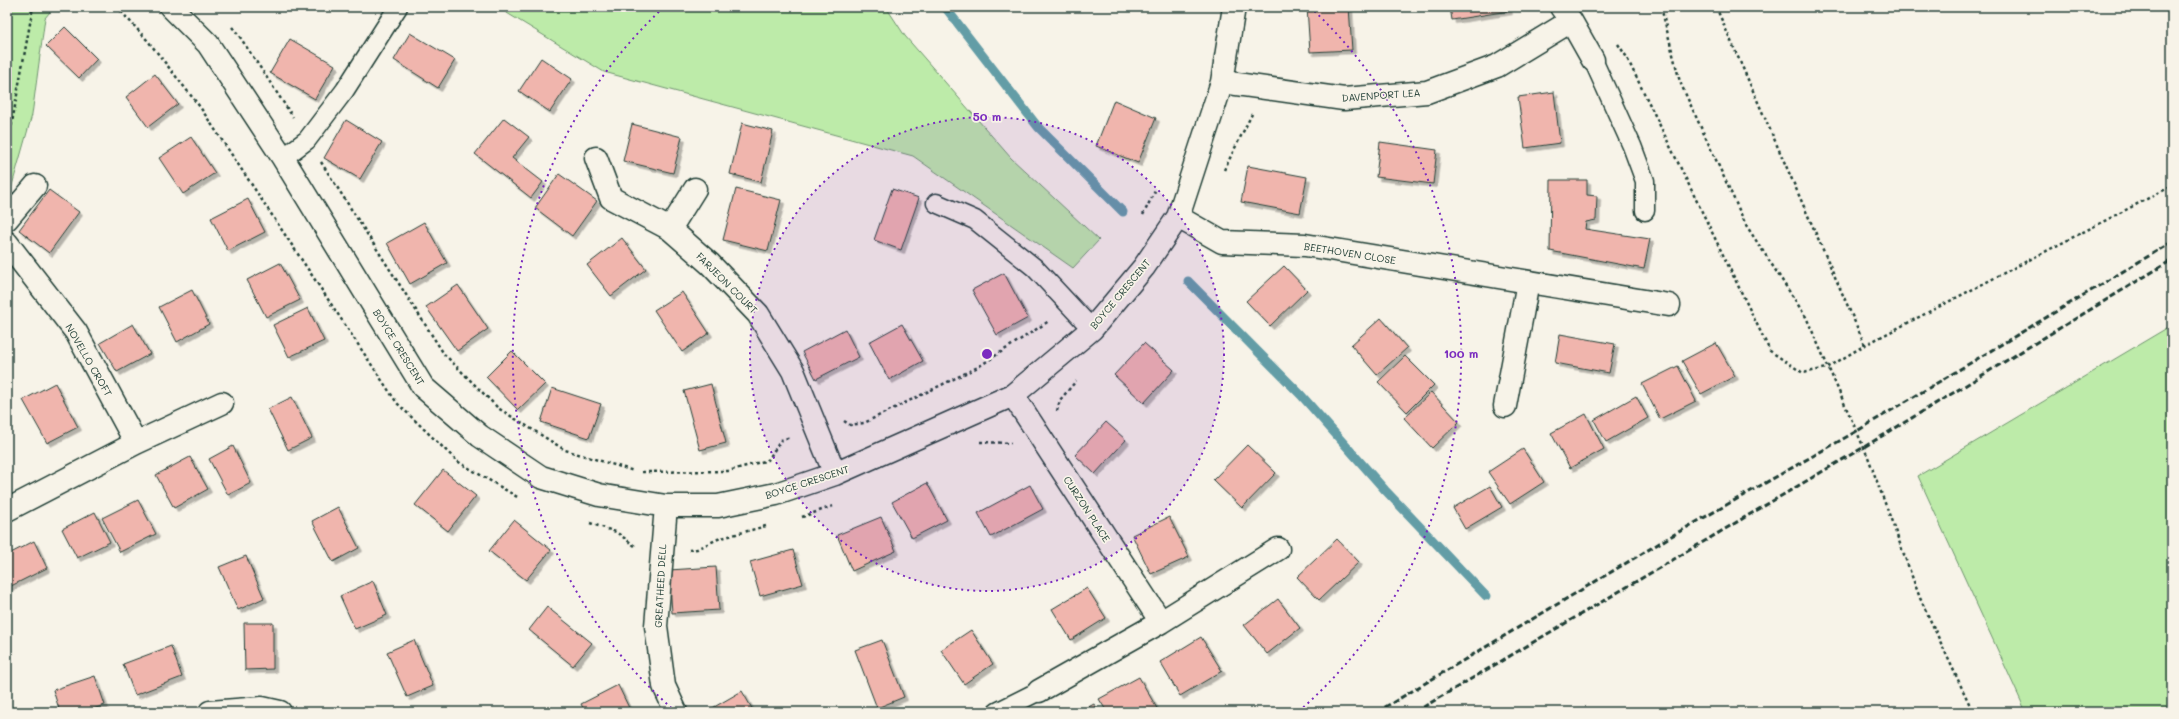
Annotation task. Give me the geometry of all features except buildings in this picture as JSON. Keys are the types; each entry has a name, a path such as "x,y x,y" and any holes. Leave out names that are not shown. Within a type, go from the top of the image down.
{"street":[{"name":"BOYCE CRESCENT","path":"171,7 208,44 283,158 423,387 480,436 541,477 599,495 666,506 718,506 776,494 835,474 1013,395 1092,329 1144,267 1178,217 1222,82 1234,7"},
{"name":"DAVENPORT LEA","path":"1222,82 1344,99 1427,92 1497,66 1566,14 1593,60"},
{"name":"FARJEON COURT","path":"596,158 611,198 670,229 710,264 758,314 793,370 815,428 835,474"},
{"path":"7,219 35,186"},
{"path":"670,229 695,189"},
{"name":"BEETHOVEN CLOSE","path":"1178,217 1222,242 1305,245 1669,305"},
{"name":"NOVELLO CROFT","path":"7,243 76,332 136,443"},
{"path":"1505,406 1528,282"},
{"name":"CURZON PLACE","path":"1013,395 1161,622"},
{"path":"7,510 136,443 222,403"},
{"name":"GREATHEED DELL","path":"666,506 656,626 664,686 676,712"},
{"path":"1039,692 1161,622 1278,549"},
{"path":"210,712 262,708 280,712"}],"lane":[{"path":"283,158 307,140 345,90 398,7"},
{"path":"1593,60 1632,146 1645,181 1645,211"},
{"path":"936,203 975,220 1035,268 1092,329"},
{"path":"997,712 1039,692"}],"path":[{"path":"7,137 11,128 32,7"},
{"path":"1661,7 1680,82 1746,225 1806,317 1827,368 1868,458 1920,598 1973,712"},
{"path":"1716,7 1865,345"},
{"path":"228,23 238,34 444,354 498,408 565,450 639,472 728,471 768,460 781,440 815,428"},
{"path":"1614,38 1626,56 1770,350 1804,373 1827,368 1865,345 2172,186"}],"green space":[{"path":"7,7 54,7 45,18 32,115 7,203"},
{"path":"497,7 886,7 905,36 1011,158 1099,240 1073,268 913,156 604,72"},
{"path":"2172,325 2172,712 2026,712 1918,476"}],"waterway":[{"path":"945,7 1038,127 1123,212"},
{"path":"1188,281 1301,395 1385,490 1486,596"}],"railway":[{"path":"1377,712 1668,538 1857,431 2172,242"},
{"path":"1415,712 1864,447 2172,260"}]}
